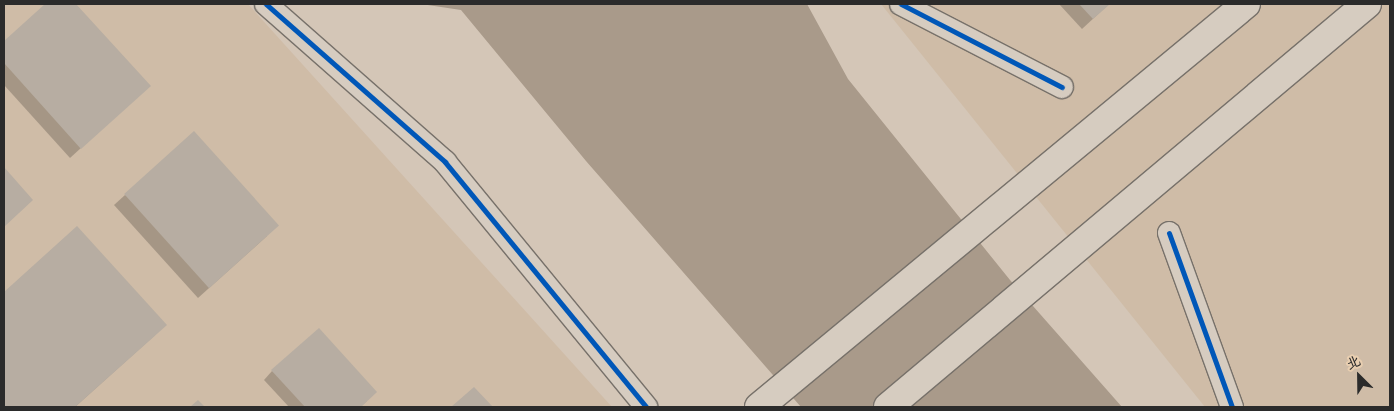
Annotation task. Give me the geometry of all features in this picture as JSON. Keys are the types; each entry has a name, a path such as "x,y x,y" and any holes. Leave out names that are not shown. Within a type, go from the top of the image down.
{"main road":[{"path":"759,407 1246,4"},
{"path":"888,407 1367,4"}],"street":[{"path":"266,4 445,162 646,407"},
{"path":"901,4 1062,87"},
{"path":"1169,233 1232,407"}],"shaded area":[{"path":"4,4 248,4 612,407 4,407"},
{"path":"421,4 807,4 848,79 1010,280 1122,407 801,407 586,161 461,10"},
{"path":"881,4 1390,4 1390,407 1205,407"}],"building":[{"path":"45,4 76,4 151,86 81,149 4,63 4,41"},
{"path":"1079,4 1110,4 1093,19"},
{"path":"194,131 279,225 209,288 124,194"},
{"path":"4,167 33,200 4,227"},
{"path":"77,226 167,325 75,407 4,407 4,292"},
{"path":"319,328 377,392 361,407 305,407 271,370"},
{"path":"474,387 493,407 451,407"},
{"path":"198,400 205,407 190,407"}],"cycle path":[{"path":"266,4 445,162 646,407"},
{"path":"901,4 1062,87"},
{"path":"1169,233 1232,407"}]}
